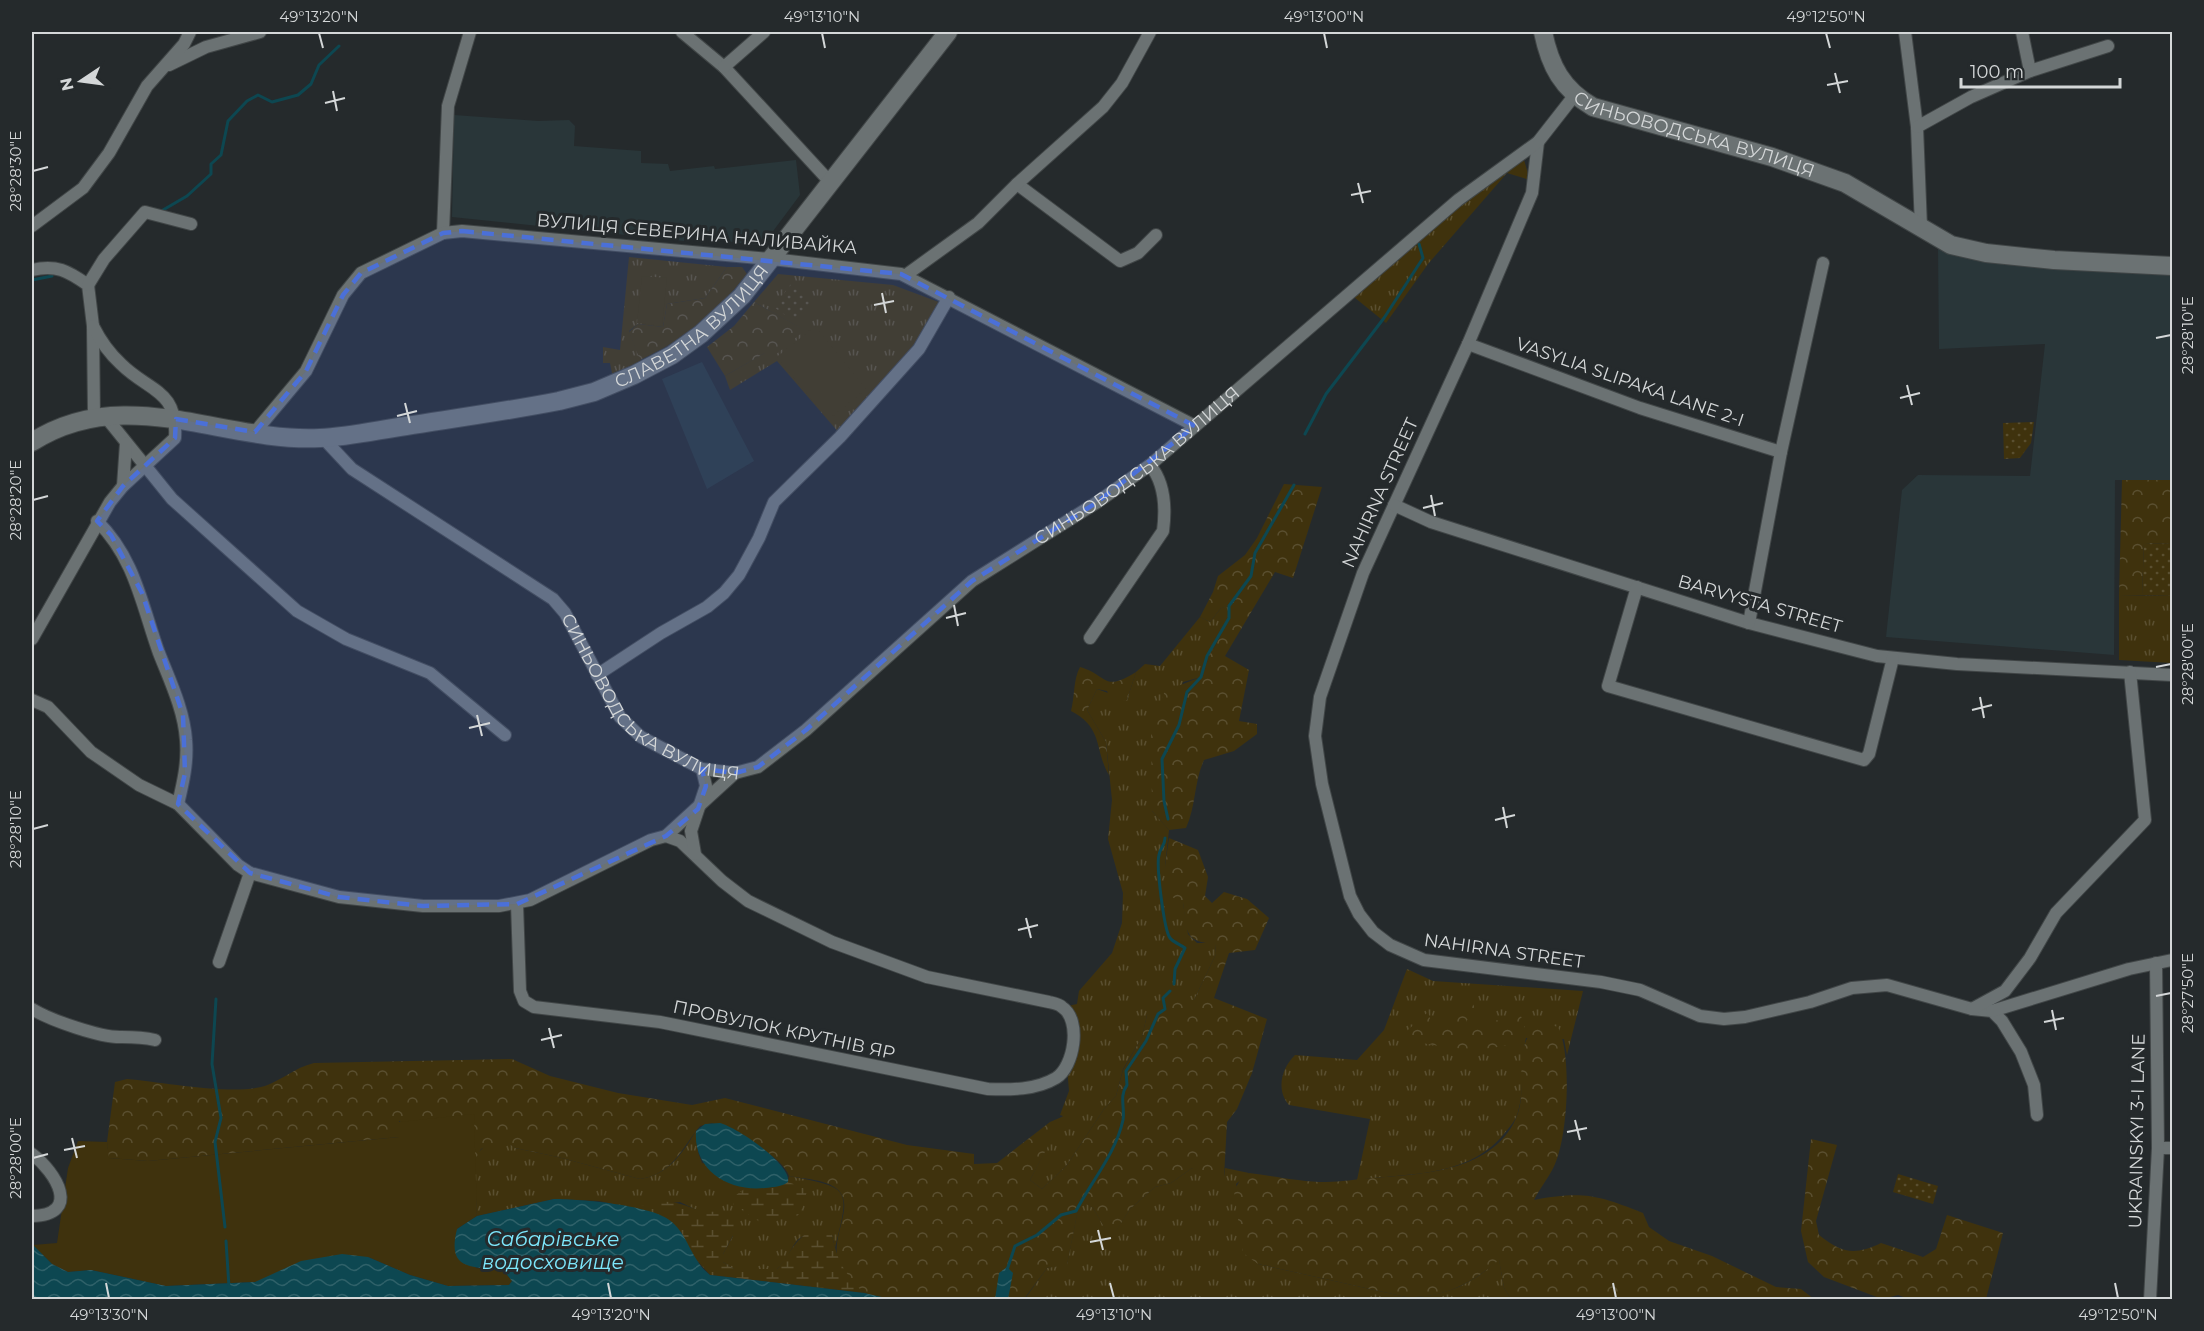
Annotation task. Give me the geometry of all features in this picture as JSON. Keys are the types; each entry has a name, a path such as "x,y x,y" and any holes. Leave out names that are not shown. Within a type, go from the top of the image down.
{"main road":[{"name":"СЛАВЕТНА ВУЛИЦЯ","path":"323,438 505,411 594,392 650,368 696,338 742,296 769,258 831,183 948,32"},
{"path":"1543,32 1551,63 1559,78 1574,96"},
{"name":"СИНЬОВОДСЬКА ВУЛИЦЯ","path":"1574,96 1593,107 1772,157 1845,183 1951,244 1986,253 2054,260 2172,266"},
{"path":"32,442 50,430 77,420 99,416 176,419 255,432 323,438"}],"street":[{"path":"32,226 82,188 109,153 147,86 184,44 190,32"},
{"path":"162,68 206,47 260,32"},
{"path":"443,234 448,106 470,32"},
{"path":"682,32 724,67 831,183"},
{"path":"724,67 764,32"},
{"path":"906,275 978,223 1017,184 1103,106 1122,83 1150,32"},
{"path":"1905,32 1917,127 1921,227"},
{"path":"2022,32 2030,71"},
{"path":"1917,127 1971,97 2030,71 2108,46"},
{"name":"СИНЬОВОДСЬКА ВУЛИЦЯ","path":"323,438 352,469 553,598 565,613 620,717 630,729 669,754 702,769 735,773 758,767 806,730 972,581 1096,503 1150,465 1458,200 1538,142 1574,96"},
{"name":"NAHIRNA STREET","path":"1538,142 1532,193 1468,344 1363,573 1320,697 1315,736 1330,819 1350,896 1359,914 1373,932 1390,945 1424,960 1601,982 1640,990 1700,1016 1712,1018 1746,1017 1810,1002 1852,988 1887,985 1972,1009 1992,1011"},
{"path":"1017,184 1120,261 1138,253 1156,235"},
{"path":"191,224 145,212 104,259 88,285 99,416 146,464 172,499 297,611 346,639 430,673 506,735"},
{"name":"ВУЛИЦЯ СЕВЕРИНА НАЛИВАЙКА","path":"255,432 306,371 343,294 361,273 443,234 462,231 769,258 876,269 906,275 1195,426"},
{"path":"1749,623 1781,453 1823,263"},
{"path":"32,270 49,265 74,275 88,285"},
{"path":"597,675 661,633 707,607 723,594 739,576 759,538 774,501 840,437 919,349 949,297"},
{"path":"32,639 97,522 123,486 175,438 176,419 167,399 121,364 100,339 93,326"},
{"name":"VASYLIA SLIPAKA LANE 2-I","path":"1468,344 1640,408 1781,453"},
{"path":"123,486 126,443"},
{"path":"1090,638 1163,531 1166,509 1159,476 1150,465"},
{"name":"BARVYSTA STREET","path":"1394,504 1431,522 1749,623 1893,658 2032,669 2172,675"},
{"path":"97,522 111,535 142,593 156,642 183,715 187,741 185,773 178,804"},
{"path":"1637,587 1608,686 1802,743 1864,760 1869,754 1893,658"},
{"path":"1972,1009 2005,990 2030,958 2056,913 2145,820 2130,672"},
{"path":"32,700 48,707 91,752 139,785 178,804 238,865 250,873 339,897 402,904 499,906 517,904 651,840 666,836 735,773"},
{"path":"695,855 690,831 706,786 702,769"},
{"path":"666,836 680,841 695,855"},
{"name":"ПРОВУЛОК КРУТНІВ ЯР","path":"517,904 520,991 524,1001 534,1007 660,1022 975,1088 1001,1090 1047,1082 1058,1077 1067,1067 1073,1035 1071,1020 1064,1007 927,977 832,942 748,901 722,881 695,855"},
{"path":"219,962 250,873"},
{"path":"2037,1115 2034,1085 2022,1052 2002,1021 1992,1011 2172,960"},
{"name":"UKRAINSKYI 3-I LANE","path":"2151,1299 2158,1148 2156,963"},
{"path":"32,1009 66,1024 121,1038 135,1035 155,1040"},
{"path":"2158,1148 2172,1148"},
{"path":"32,1154 55,1178 60,1194 59,1205 54,1212 48,1216 32,1216"}],"highlighted area":[{"path":"462,231 901,274 1195,426 1096,503 972,581 806,730 758,767 735,773 702,769 706,786 698,809 666,836 517,904 423,906 339,897 250,873 178,804 185,773 183,715 142,593 111,535 97,521 123,486 175,438 176,419 255,432 306,371 343,295 361,273 443,233"}],"shaded area":[{"path":"454,115 538,121 569,120 575,126 574,146 641,151 641,163 668,164 670,171 714,166 715,169 796,160 800,195 762,246 718,240 718,237 685,235 684,241 452,217"},
{"path":"1938,247 2172,275 2172,480 2115,480 2114,655 1886,637 1902,490 1918,475 2030,476 2045,344 1939,349"},
{"path":"702,362 754,461 707,489 662,379"}],"green space":[{"path":"1515,160 1524,160 1530,180 1507,173 1428,264 1386,323 1349,293"},
{"path":"629,257 727,267 705,298 667,304 663,327 638,324 629,331 643,366 613,378 610,363 603,363 603,347 620,350"},
{"path":"727,267 742,267 747,274 699,324 671,344 640,360 629,332 638,324 663,327 667,304 705,298"},
{"path":"778,274 893,285 944,304 918,348 840,434 777,361 730,390 725,376 804,330 754,302"},
{"path":"642,276 667,278 662,326 637,323"},
{"path":"791,284 813,301 800,318 789,318 774,307"},
{"path":"754,302 805,330 774,356 765,353 725,376 707,347 734,326"},
{"path":"815,326 866,389 828,420 777,357"},
{"path":"2034,422 2031,443 2020,458 2004,459 2003,423"},
{"path":"2122,480 2172,480 2172,544 2144,543 2142,595 2119,595"},
{"path":"1284,484 1322,487 1293,578 1275,572 1225,656 1249,670 1239,721 1257,724 1257,734 1234,751 1204,760 1186,828 1169,830 1152,811 1151,724 1165,691 1201,677 1226,623 1229,607 1221,608 1210,622 1200,617 1213,592 1218,576 1245,555 1257,538"},
{"path":"2144,543 2172,544 2172,596 2142,595"},
{"path":"2119,595 2172,596 2172,663 2119,660"},
{"path":"1229,606 1226,623 1201,677 1183,682 1152,775 1152,811 1169,830 1165,866 1183,903 1188,934 1197,943 1215,943 1216,954 1194,1000 1147,1015 1142,1037 1123,1069 1116,1096 1104,1109 1067,1165 1042,1189 1030,1180 1063,1116 1060,1115 1069,1091 1067,1067 1072,1052 1063,1007 1077,1004 1079,991 1112,953 1122,923 1123,893 1108,839 1112,800 1106,742 1087,710 1097,689 1127,700 1136,672 1145,664 1160,666 1200,617 1210,622 1221,608"},
{"path":"1080,667 1111,682 1136,672 1127,700 1112,704 1107,691 1097,689 1087,710 1106,742 1109,775 1094,732 1071,711 1076,677"},
{"path":"1169,838 1198,850 1208,877 1205,896 1212,903 1224,892 1247,899 1269,918 1255,950 1229,953 1214,998 1267,1019 1252,1073 1237,1109 1227,1122 1224,1177 1209,1178 1192,1168 1171,1183 1155,1187 1130,1209 1111,1239 1093,1208 1080,1200 1067,1265 1047,1268 1024,1299 918,1301 878,1297 863,1292 841,1269 837,1256 837,1243 844,1208 843,1198 837,1189 820,1181 789,1176 777,1160 767,1152 712,1123 700,1126 681,1152 661,1172 640,1179 515,1148 504,1140 481,1149 474,1162 399,1121 399,1137 148,1161 108,1158 107,1142 115,1082 127,1079 235,1090 265,1086 314,1063 512,1059 550,1076 618,1093 692,1105 725,1098 907,1145 974,1154 974,1164 997,1163 1050,1122 1064,1116 1030,1180 1042,1189 1067,1165 1104,1109 1116,1096 1123,1070 1142,1037 1147,1015 1174,998 1194,1000 1216,954 1215,944 1197,941 1188,933 1183,903 1170,896 1165,866"},
{"path":"1407,969 1433,981 1583,991 1567,1055 1564,1039 1526,1038 1517,1115 1512,1124 1488,1149 1472,1159 1435,1171 1357,1180 1370,1119 1289,1105 1282,1093 1282,1080 1286,1067 1295,1055 1357,1060 1384,1030"},
{"path":"1473,1004 1477,1013 1466,1021 1469,1025 1521,1016 1526,1032 1516,1041 1485,1049 1448,1047 1400,1037 1428,1012 1431,1022 1436,1025 1461,1008"},
{"path":"1544,1023 1558,1027 1562,1039 1567,1095 1559,1151 1553,1168 1534,1200 1578,1195 1590,1196 1627,1207 1643,1213 1649,1227 1669,1241 1712,1256 1776,1287 1801,1289 1814,1299 1511,1299 1504,1288 1499,1260 1478,1276 1456,1288 1433,1295 1406,1297 1258,1264 1243,1253 1234,1191 1241,1178 1249,1173 1326,1182 1413,1174 1456,1166 1476,1158 1493,1147 1508,1133 1518,1113 1521,1101 1523,1051 1533,1030"},
{"path":"474,1114 477,1216 457,1229 476,1268 504,1271 512,1281 509,1285 448,1286 410,1275 368,1257 255,1282 166,1286 91,1270 68,1272 52,1264 33,1245 57,1243 68,1168 78,1141 107,1142 109,1158 148,1161 399,1137 399,1122"},
{"path":"696,1131 698,1152 702,1163 788,1181 789,1176 835,1188 841,1194 843,1213 835,1248 832,1235 808,1235 797,1241 777,1269 734,1269 723,1262 723,1254 733,1236 699,1211 680,1202 631,1208 599,1201 554,1199 477,1216 474,1162 482,1149 494,1142 504,1139 515,1148 640,1179 659,1173 673,1162"},
{"path":"1811,1139 1837,1145 1816,1221 1819,1235 1835,1246 1849,1251 1863,1250 1881,1243 1923,1257 1936,1249 1947,1215 2003,1233 1986,1299 1912,1300 1898,1295 1882,1299 1824,1277 1808,1262 1801,1231"},
{"path":"1192,1168 1224,1177 1225,1168 1249,1173 1236,1184 1258,1264 1406,1297 1420,1297 1457,1288 1479,1276 1499,1259 1504,1288 1511,1299 1024,1300 1047,1268 1067,1264 1080,1199 1093,1208 1111,1238 1130,1209 1155,1187 1171,1183"},
{"path":"1898,1174 1938,1186 1933,1204 1893,1192"},
{"path":"785,1181 807,1191 801,1212 797,1216 760,1222 733,1204 733,1197 746,1188"},
{"path":"661,1202 675,1203 704,1211 721,1212 731,1216 737,1228 723,1254 723,1262 734,1269 777,1269 806,1234 822,1231 832,1235 843,1267 864,1293 710,1275 693,1256 681,1232 631,1208"}],"water":[{"path":"720,1123 738,1131 762,1147 787,1174 788,1182 765,1188 752,1188 727,1182 716,1176 707,1168 701,1157 696,1131 705,1124"},
{"name":"Сабарівське водосховище","path":"554,1199 616,1204 663,1216 678,1228 698,1262 710,1275 864,1293 891,1299 32,1299 32,1244 52,1264 68,1272 91,1270 166,1286 255,1282 301,1261 342,1254 368,1257 410,1275 448,1286 509,1285 512,1281 504,1271 473,1267 459,1260 455,1253 457,1229 477,1216"},
{"path":"1007,1267 1013,1273 1008,1299 995,1299 999,1273"}],"waterway":[{"path":"163,210 187,196 211,174 211,164 221,155 228,121 247,101 258,95 272,102 298,95 311,84 319,65 339,46"},
{"path":"1305,434 1326,394 1384,318 1423,258 1419,244"},
{"path":"32,280 52,276"},
{"path":"1168,819 1164,801 1162,759 1179,725 1187,692 1201,677 1207,656 1229,618 1229,606 1251,576 1255,553 1294,485"},
{"path":"1165,838 1158,861 1163,911 1170,938 1185,948 1175,969 1174,984"},
{"path":"1007,1270 1015,1246 1037,1235 1061,1215 1076,1211 1103,1167 1115,1144 1123,1120 1123,1097 1127,1085 1126,1071 1146,1041 1158,1014 1165,1009 1163,998 1170,991"},
{"path":"216,999 212,1064 221,1118 215,1142 225,1227"},
{"path":"226,1241 229,1287"}]}
